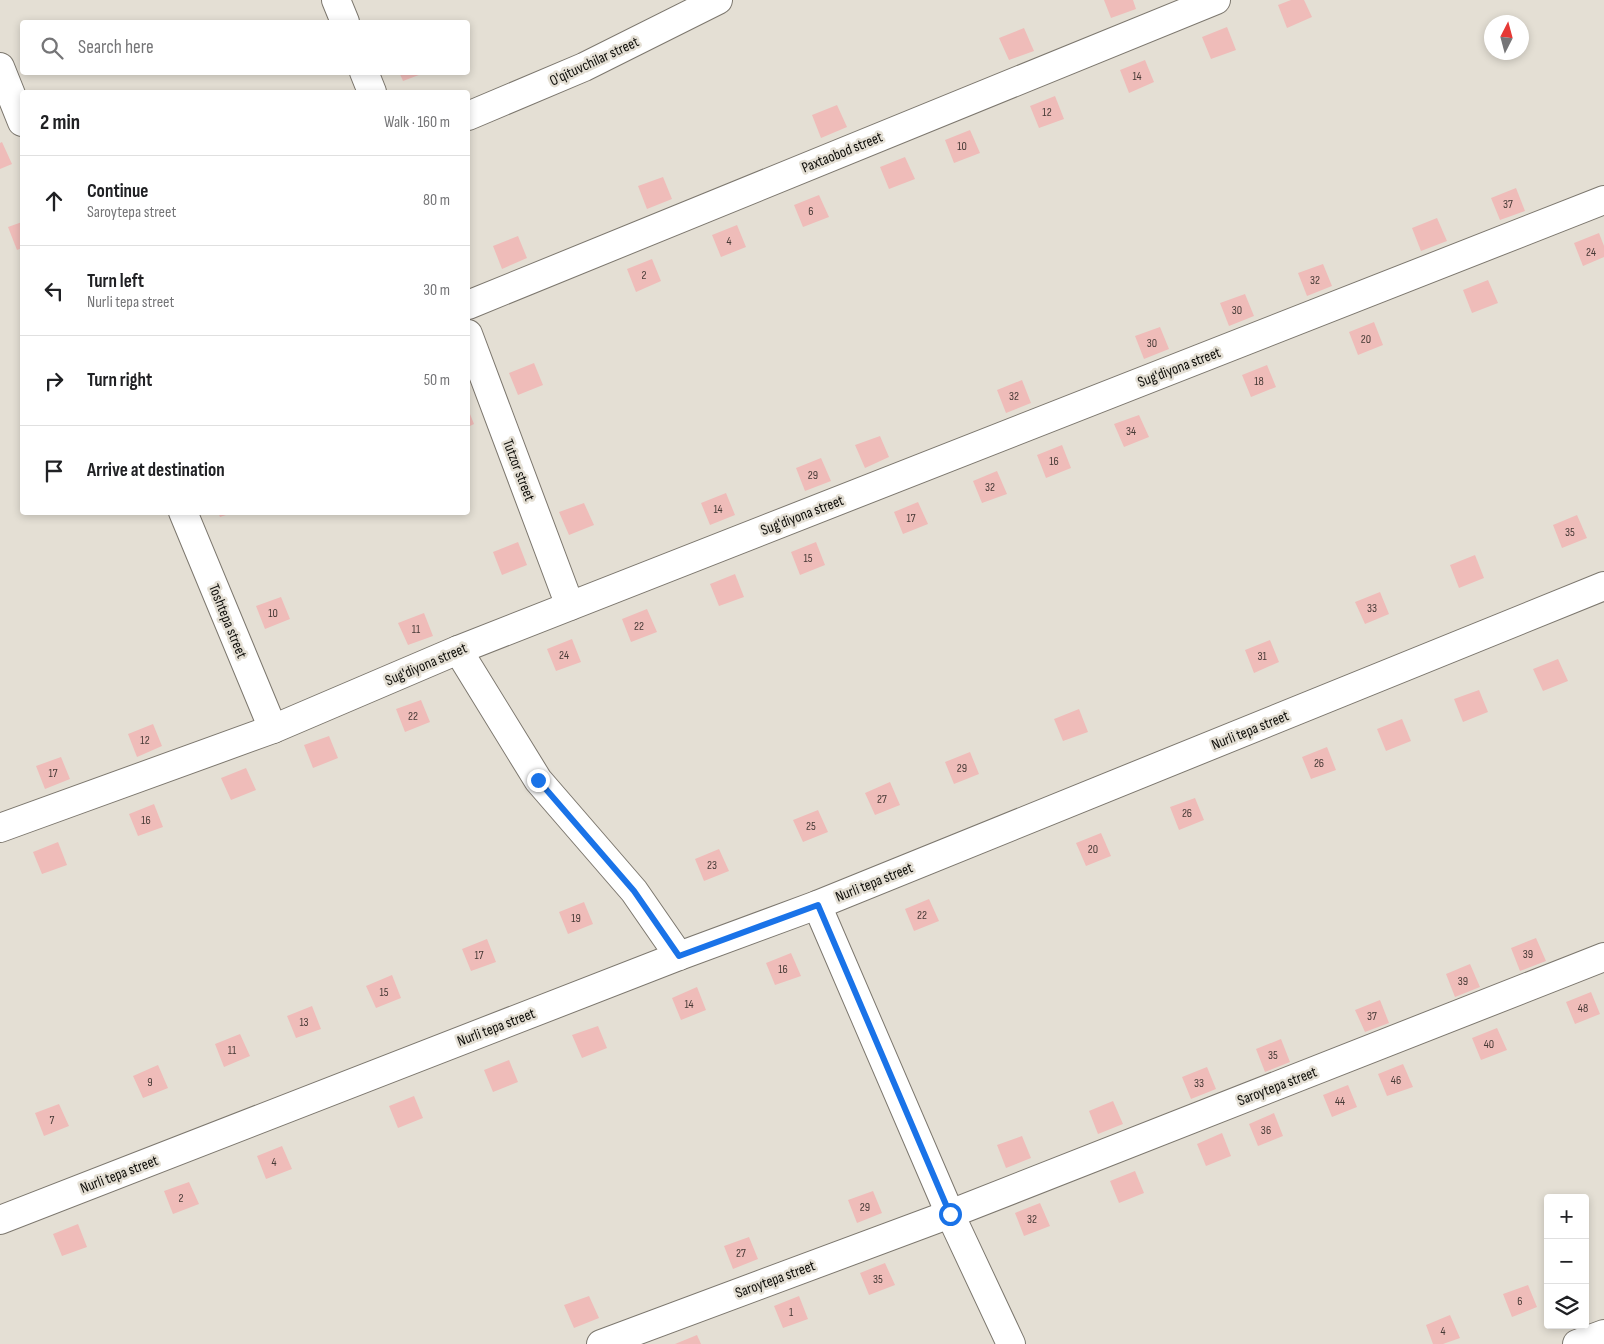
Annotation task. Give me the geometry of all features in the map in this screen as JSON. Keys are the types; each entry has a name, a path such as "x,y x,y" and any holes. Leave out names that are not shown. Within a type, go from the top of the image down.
{"street":[{"path":"336,0 344,20"},
{"name":"O'qituvchilar street","path":"470,115 584,67 718,0"},
{"name":"Paxtaobod street","path":"470,304 1216,0"},
{"path":"0,68 20,117"},
{"path":"365,75 371,90"},
{"name":"Sug'diyona street","path":"0,828 273,729 458,650 1604,200"},
{"name":"Tutzor street","path":"470,339 570,606"},
{"name":"Toshtepa street","path":"184,515 273,729"},
{"name":"Nurli tepa street","path":"0,1220 679,956 818,905 1604,586"},
{"path":"458,650 538,780 634,891 679,956"},
{"path":"818,905 950,1214 1010,1344"},
{"name":"Saroytepa street","path":"601,1344 950,1214 1604,957"},
{"path":"1577,1344 1604,1334"}],"building":[{"path":"1104,0 1133,0 1136,9 1111,18"},
{"path":"1291,0 1304,0 1312,17 1287,28 1278,5"},
{"path":"1227,27 1236,50 1211,59 1202,37"},
{"path":"1024,28 1034,51 1009,60 999,38"},
{"path":"1145,60 1154,82 1129,93 1120,70"},
{"path":"400,75 419,75 403,81"},
{"path":"1055,96 1064,119 1039,128 1030,106"},
{"path":"837,105 847,127 821,138 812,115"},
{"path":"970,130 980,153 954,163 945,140"},
{"path":"2,142 12,164 0,169 0,143"},
{"path":"905,157 915,179 889,189 880,167"},
{"path":"663,177 672,199 647,209 638,186"},
{"path":"1516,188 1525,211 1500,220 1491,198"},
{"path":"819,195 829,217 803,227 794,205"},
{"path":"1437,218 1447,241 1421,251 1412,228"},
{"path":"20,223 20,249 17,250 8,227"},
{"path":"737,225 746,247 721,257 712,235"},
{"path":"1599,233 1604,246 1604,257 1583,266 1574,243"},
{"path":"518,236 527,258 502,269 493,246"},
{"path":"652,259 661,281 636,292 627,269"},
{"path":"1323,264 1332,286 1307,296 1298,273"},
{"path":"1488,280 1498,303 1472,313 1463,290"},
{"path":"1245,294 1254,316 1229,326 1220,303"},
{"path":"1374,322 1383,345 1358,355 1349,332"},
{"path":"1160,327 1169,349 1144,359 1135,336"},
{"path":"534,363 543,385 518,395 509,373"},
{"path":"1267,365 1276,387 1251,397 1242,375"},
{"path":"1022,380 1031,403 1006,413 997,390"},
{"path":"470,414 474,424 470,426"},
{"path":"1139,415 1149,437 1124,447 1114,424"},
{"path":"880,436 889,457 865,468 855,445"},
{"path":"1062,445 1071,468 1046,478 1037,455"},
{"path":"821,458 831,481 805,491 796,468"},
{"path":"997,471 1007,494 982,503 973,481"},
{"path":"726,493 735,515 710,525 701,503"},
{"path":"918,502 928,524 903,534 894,512"},
{"path":"584,503 594,525 569,535 559,512"},
{"path":"1577,515 1587,538 1562,548 1553,525"},
{"path":"518,542 527,565 502,575 493,552"},
{"path":"816,542 825,565 800,575 791,552"},
{"path":"1475,555 1484,578 1459,588 1450,565"},
{"path":"735,574 744,597 719,606 710,584"},
{"path":"1380,592 1389,614 1365,624 1355,602"},
{"path":"281,597 290,619 265,629 256,606"},
{"path":"647,609 657,632 631,642 622,619"},
{"path":"424,613 433,636 408,645 398,623"},
{"path":"572,639 581,662 556,671 547,649"},
{"path":"1270,640 1279,662 1254,673 1245,650"},
{"path":"1558,659 1568,681 1543,691 1533,669"},
{"path":"1479,690 1488,712 1463,722 1454,699"},
{"path":"421,700 430,722 405,732 396,709"},
{"path":"1079,709 1088,732 1063,741 1054,719"},
{"path":"1402,719 1411,741 1386,751 1377,729"},
{"path":"153,724 162,746 137,757 128,734"},
{"path":"329,736 338,758 313,768 304,745"},
{"path":"1327,747 1336,770 1311,779 1302,757"},
{"path":"970,752 979,774 954,784 945,762"},
{"path":"61,757 70,779 45,789 36,766"},
{"path":"246,768 256,790 231,800 221,778"},
{"path":"890,782 900,805 875,815 865,793"},
{"path":"1195,798 1204,820 1179,830 1170,807"},
{"path":"154,804 163,827 138,836 129,814"},
{"path":"818,810 828,832 803,842 793,820"},
{"path":"1101,833 1111,856 1086,866 1076,843"},
{"path":"58,842 67,865 42,874 33,852"},
{"path":"719,849 729,871 704,881 695,859"},
{"path":"929,899 939,921 914,931 905,909"},
{"path":"584,902 593,924 568,934 559,912"},
{"path":"1536,938 1546,961 1520,971 1511,948"},
{"path":"487,939 496,962 471,971 462,949"},
{"path":"791,953 801,976 775,985 766,963"},
{"path":"1470,964 1480,987 1455,997 1446,974"},
{"path":"392,975 401,998 376,1008 366,986"},
{"path":"697,987 706,1010 681,1020 672,998"},
{"path":"1591,992 1600,1014 1575,1024 1566,1002"},
{"path":"1380,1000 1389,1023 1365,1032 1355,1010"},
{"path":"312,1006 321,1029 296,1038 287,1016"},
{"path":"598,1026 607,1048 582,1058 572,1035"},
{"path":"1497,1028 1507,1050 1481,1060 1472,1038"},
{"path":"240,1034 250,1056 224,1067 215,1044"},
{"path":"1281,1039 1290,1062 1265,1072 1256,1049"},
{"path":"509,1060 518,1082 493,1092 484,1070"},
{"path":"1403,1064 1413,1087 1387,1096 1378,1074"},
{"path":"158,1065 168,1088 143,1098 133,1076"},
{"path":"1207,1067 1216,1089 1191,1099 1182,1077"},
{"path":"1348,1085 1357,1107 1332,1117 1323,1095"},
{"path":"414,1096 423,1118 398,1128 389,1106"},
{"path":"1113,1101 1123,1124 1098,1134 1089,1111"},
{"path":"59,1104 69,1126 44,1136 35,1113"},
{"path":"1274,1113 1283,1136 1258,1146 1249,1124"},
{"path":"1222,1133 1231,1156 1206,1166 1197,1144"},
{"path":"1022,1136 1031,1158 1006,1168 997,1145"},
{"path":"282,1146 292,1169 266,1179 257,1156"},
{"path":"1135,1171 1144,1193 1119,1203 1110,1181"},
{"path":"189,1182 199,1204 173,1214 164,1191"},
{"path":"873,1191 882,1213 857,1223 848,1200"},
{"path":"1040,1203 1050,1226 1024,1236 1015,1213"},
{"path":"78,1224 87,1247 62,1256 53,1234"},
{"path":"749,1237 758,1259 733,1269 724,1246"},
{"path":"885,1263 895,1285 869,1295 860,1273"},
{"path":"1528,1285 1537,1307 1512,1317 1503,1294"},
{"path":"589,1296 599,1318 574,1328 564,1305"},
{"path":"799,1296 808,1319 783,1328 774,1306"},
{"path":"1450,1315 1460,1338 1443,1344 1433,1344 1426,1325"},
{"path":"697,1335 701,1344 675,1344"}],"route":[{"path":"538,780 634,891 679,956 818,905 950,1214"}]}
